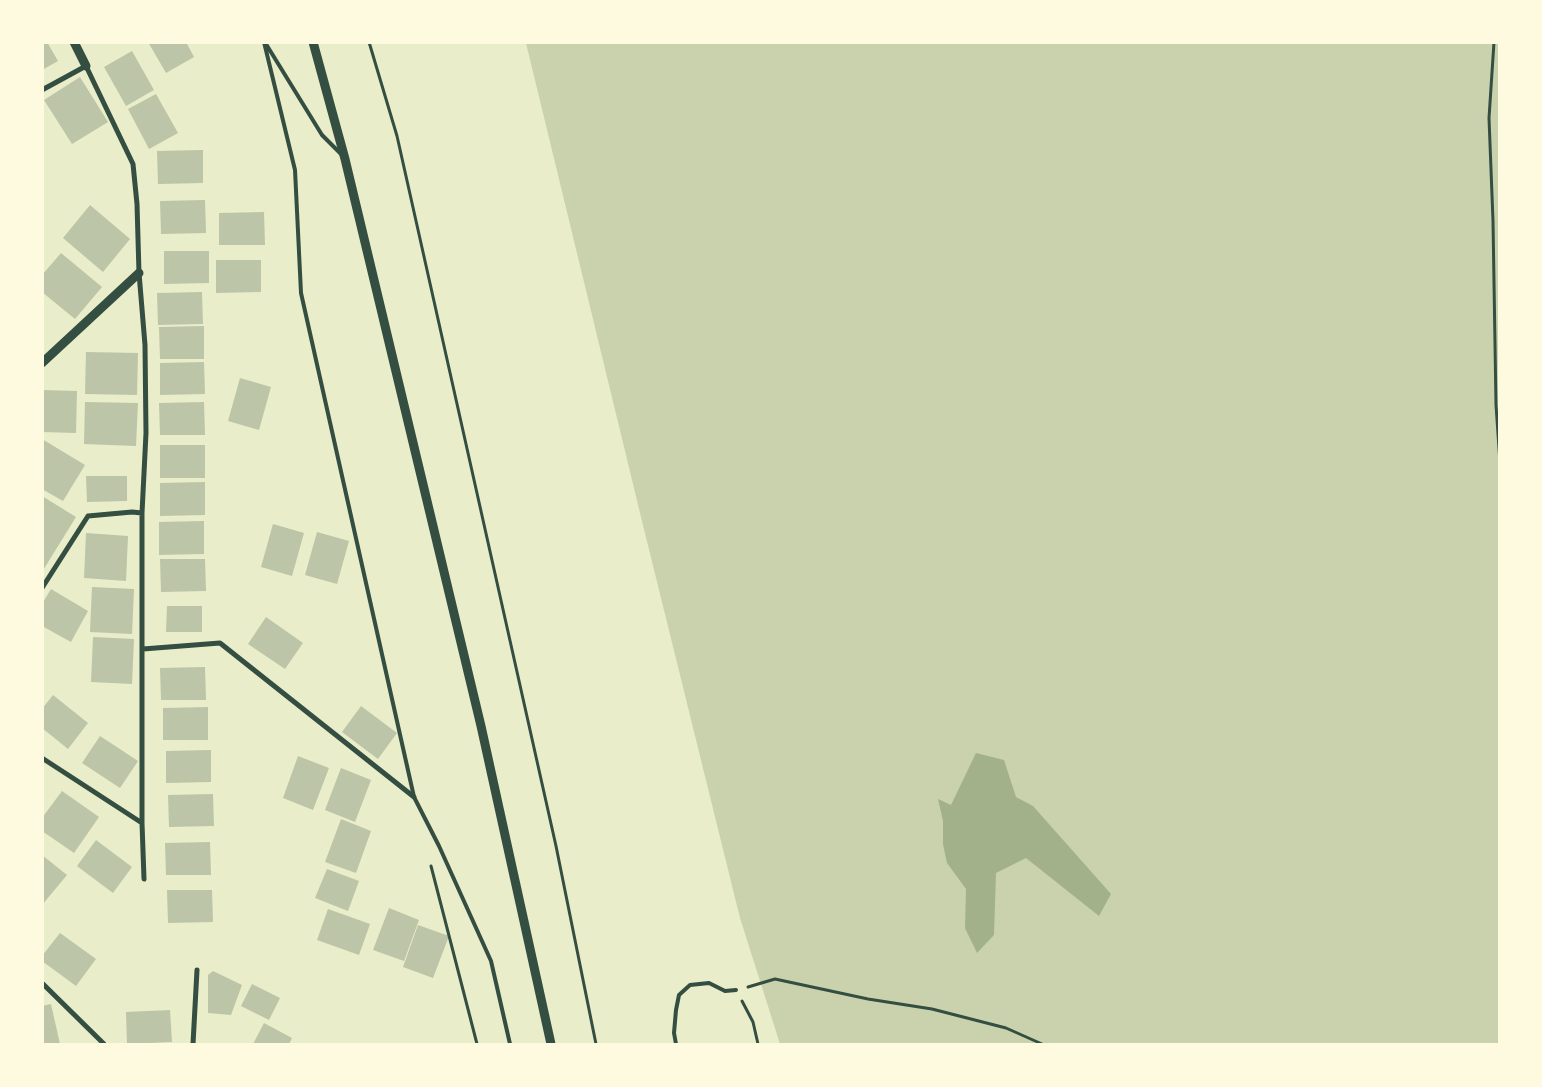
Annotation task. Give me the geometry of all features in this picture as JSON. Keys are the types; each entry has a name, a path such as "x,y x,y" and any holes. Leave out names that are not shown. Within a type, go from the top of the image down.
{"street":[{"path":"74,42 133,164 138,204 138,273 145,345 146,432 142,513 142,823 144,879"},
{"path":"313,42 345,159 481,726 551,1044"},
{"path":"42,90 86,66"},
{"path":"43,360 138,273"},
{"path":"42,588 88,516 132,512 142,513"},
{"path":"143,649 220,643 414,797"},
{"path":"42,758 142,823"},
{"path":"193,1044 197,970"},
{"path":"42,983 104,1044"}],"lane":[{"path":"265,42 322,135 345,159"},
{"path":"265,42 295,170 301,293 414,797 439,846 490,961 510,1044"},
{"path":"676,1044 674,1033 679,995 690,986 709,983 725,990 736,990"}],"path":[{"path":"369,42 399,146 556,846 596,1044"},
{"path":"1494,42 1489,118 1496,405 1500,463"},
{"path":"431,864 477,1044"},
{"path":"758,1044 753,1022 736,990 775,979 868,999 932,1009 1006,1028 1042,1044"}],"shaded area":[{"path":"526,43 1499,43 1499,1044 780,1044 740,918"},
{"path":"976,753 1004,760 1016,797 1033,806 1111,894 1099,916 1026,858 996,873 994,935 977,953 965,928 966,889 947,863 943,844 943,821 938,799 951,805"}],"building":[{"path":"42,42 47,42 58,61 42,70"},
{"path":"148,42 186,42 194,57 166,73"},
{"path":"132,51 154,90 126,106 104,67"},
{"path":"80,77 108,122 72,144 44,100"},
{"path":"156,94 178,133 149,149 128,109"},
{"path":"203,150 203,183 158,184 157,151"},
{"path":"205,200 206,233 161,234 160,201"},
{"path":"90,205 130,239 103,272 63,238"},
{"path":"264,212 265,245 219,245 219,213"},
{"path":"164,251 209,251 209,283 164,284"},
{"path":"61,253 102,287 75,319 42,292 42,275"},
{"path":"216,260 261,260 261,292 216,293"},
{"path":"202,292 203,324 158,325 157,293"},
{"path":"204,326 204,359 160,359 159,327"},
{"path":"86,352 138,353 137,395 85,394"},
{"path":"204,362 205,394 160,395 160,363"},
{"path":"240,378 271,387 259,430 228,421"},
{"path":"42,390 77,391 76,433 42,432"},
{"path":"85,402 138,403 136,446 84,444"},
{"path":"204,402 205,435 160,435 159,403"},
{"path":"42,439 85,465 63,501 42,489"},
{"path":"160,445 205,445 205,478 160,478"},
{"path":"86,476 127,476 127,501 87,502"},
{"path":"205,482 205,515 160,516 160,483"},
{"path":"42,496 76,517 42,572"},
{"path":"204,521 204,554 159,555 159,522"},
{"path":"273,524 304,533 292,576 261,567"},
{"path":"317,532 349,541 337,584 305,575"},
{"path":"86,533 128,536 126,581 84,578"},
{"path":"160,559 205,559 206,591 161,592"},
{"path":"92,587 134,589 132,634 90,632"},
{"path":"51,589 88,611 71,642 42,626 42,604"},
{"path":"167,606 202,606 202,632 166,632"},
{"path":"266,617 303,643 285,669 248,644"},
{"path":"93,637 134,639 132,684 91,682"},
{"path":"205,667 206,700 161,700 160,668"},
{"path":"53,695 88,723 68,749 42,728 42,709"},
{"path":"361,706 397,733 378,759 342,732"},
{"path":"208,707 208,740 163,740 163,708"},
{"path":"100,736 138,761 120,788 82,763"},
{"path":"211,750 211,782 166,783 166,751"},
{"path":"298,756 329,768 313,810 283,798"},
{"path":"341,768 371,780 355,822 325,810"},
{"path":"62,791 99,817 74,853 42,831 42,818"},
{"path":"213,794 214,826 169,827 168,795"},
{"path":"341,819 371,831 356,873 325,862"},
{"path":"96,840 132,867 113,893 77,866"},
{"path":"210,842 211,875 166,875 165,843"},
{"path":"42,855 67,875 42,905"},
{"path":"327,869 359,881 348,911 315,898"},
{"path":"167,890 212,890 213,922 168,923"},
{"path":"389,908 419,920 404,961 373,950"},
{"path":"328,909 370,924 359,955 317,940"},
{"path":"418,925 449,936 433,978 403,967"},
{"path":"60,933 96,959 76,986 42,961 42,956"},
{"path":"213,971 242,985 231,1015 208,1013 208,975"},
{"path":"252,984 280,998 269,1020 241,1006"},
{"path":"51,1004 60,1044 42,1044 42,1006"},
{"path":"170,1010 172,1042 127,1044 126,1012"},
{"path":"264,1023 292,1038 289,1044 253,1044"}]}
